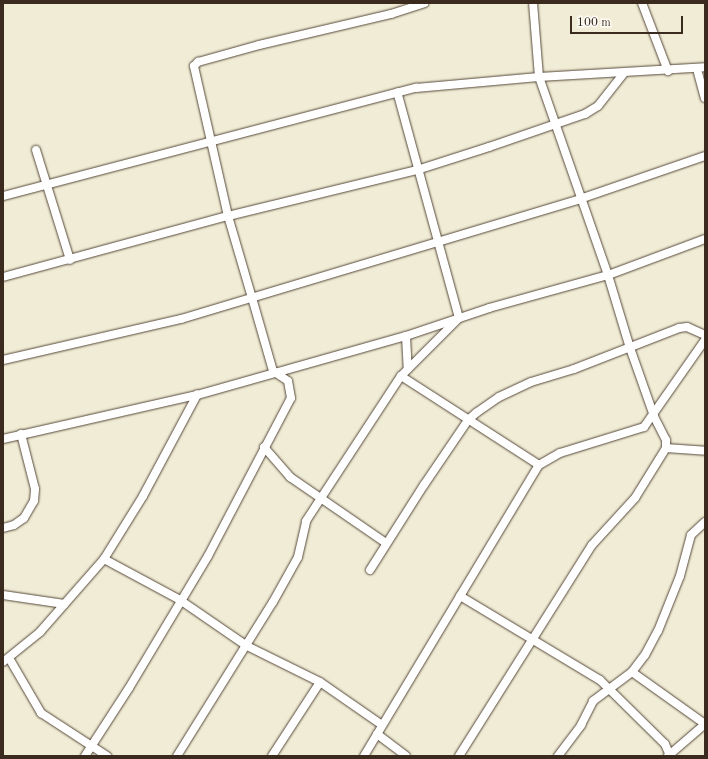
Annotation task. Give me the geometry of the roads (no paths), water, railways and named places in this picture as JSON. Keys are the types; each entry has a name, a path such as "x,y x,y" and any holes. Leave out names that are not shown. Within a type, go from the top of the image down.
{"street":[{"path":"84,756 129,688 180,600 208,556 291,398 288,381 273,371 228,216 194,72 194,66 198,62 391,14 424,3"},
{"path":"459,756 592,545 634,498 666,448 666,440 654,416 630,348 608,274 580,199 557,124 539,77 533,3"},
{"path":"642,3 668,71"},
{"path":"3,196 46,186 397,92 435,85 539,77 701,68 705,98"},
{"path":"3,277 228,216 418,170 585,114 598,106 624,73"},
{"path":"397,92 437,243 459,318"},
{"path":"36,150 70,260"},
{"path":"3,360 181,319 580,199 705,156"},
{"path":"3,439 197,395 273,371 406,336 459,318 608,274 705,239"},
{"path":"177,756 247,646 298,557 306,521 401,376 459,318"},
{"path":"370,570 386,542 468,420 499,398 531,382 630,348 679,328 692,328 705,335"},
{"path":"406,336 408,369"},
{"path":"364,756 539,465 560,453 638,429 654,416 705,340"},
{"path":"401,376 539,465"},
{"path":"107,756 41,714 6,660 40,632 104,559 143,496 197,395"},
{"path":"3,528 14,525 24,518 34,501 35,489 21,434"},
{"path":"264,447 290,477 386,542"},
{"path":"666,448 705,451"},
{"path":"558,756 581,725 593,701 632,672 658,631 680,576 691,535 705,522"},
{"path":"104,559 180,600 247,646 320,682 382,725"},
{"path":"3,594 64,604"},
{"path":"460,596 532,639 609,688 665,744 670,755 705,724 632,672"},
{"path":"272,756 320,682"},
{"path":"377,734 406,756"}]}
